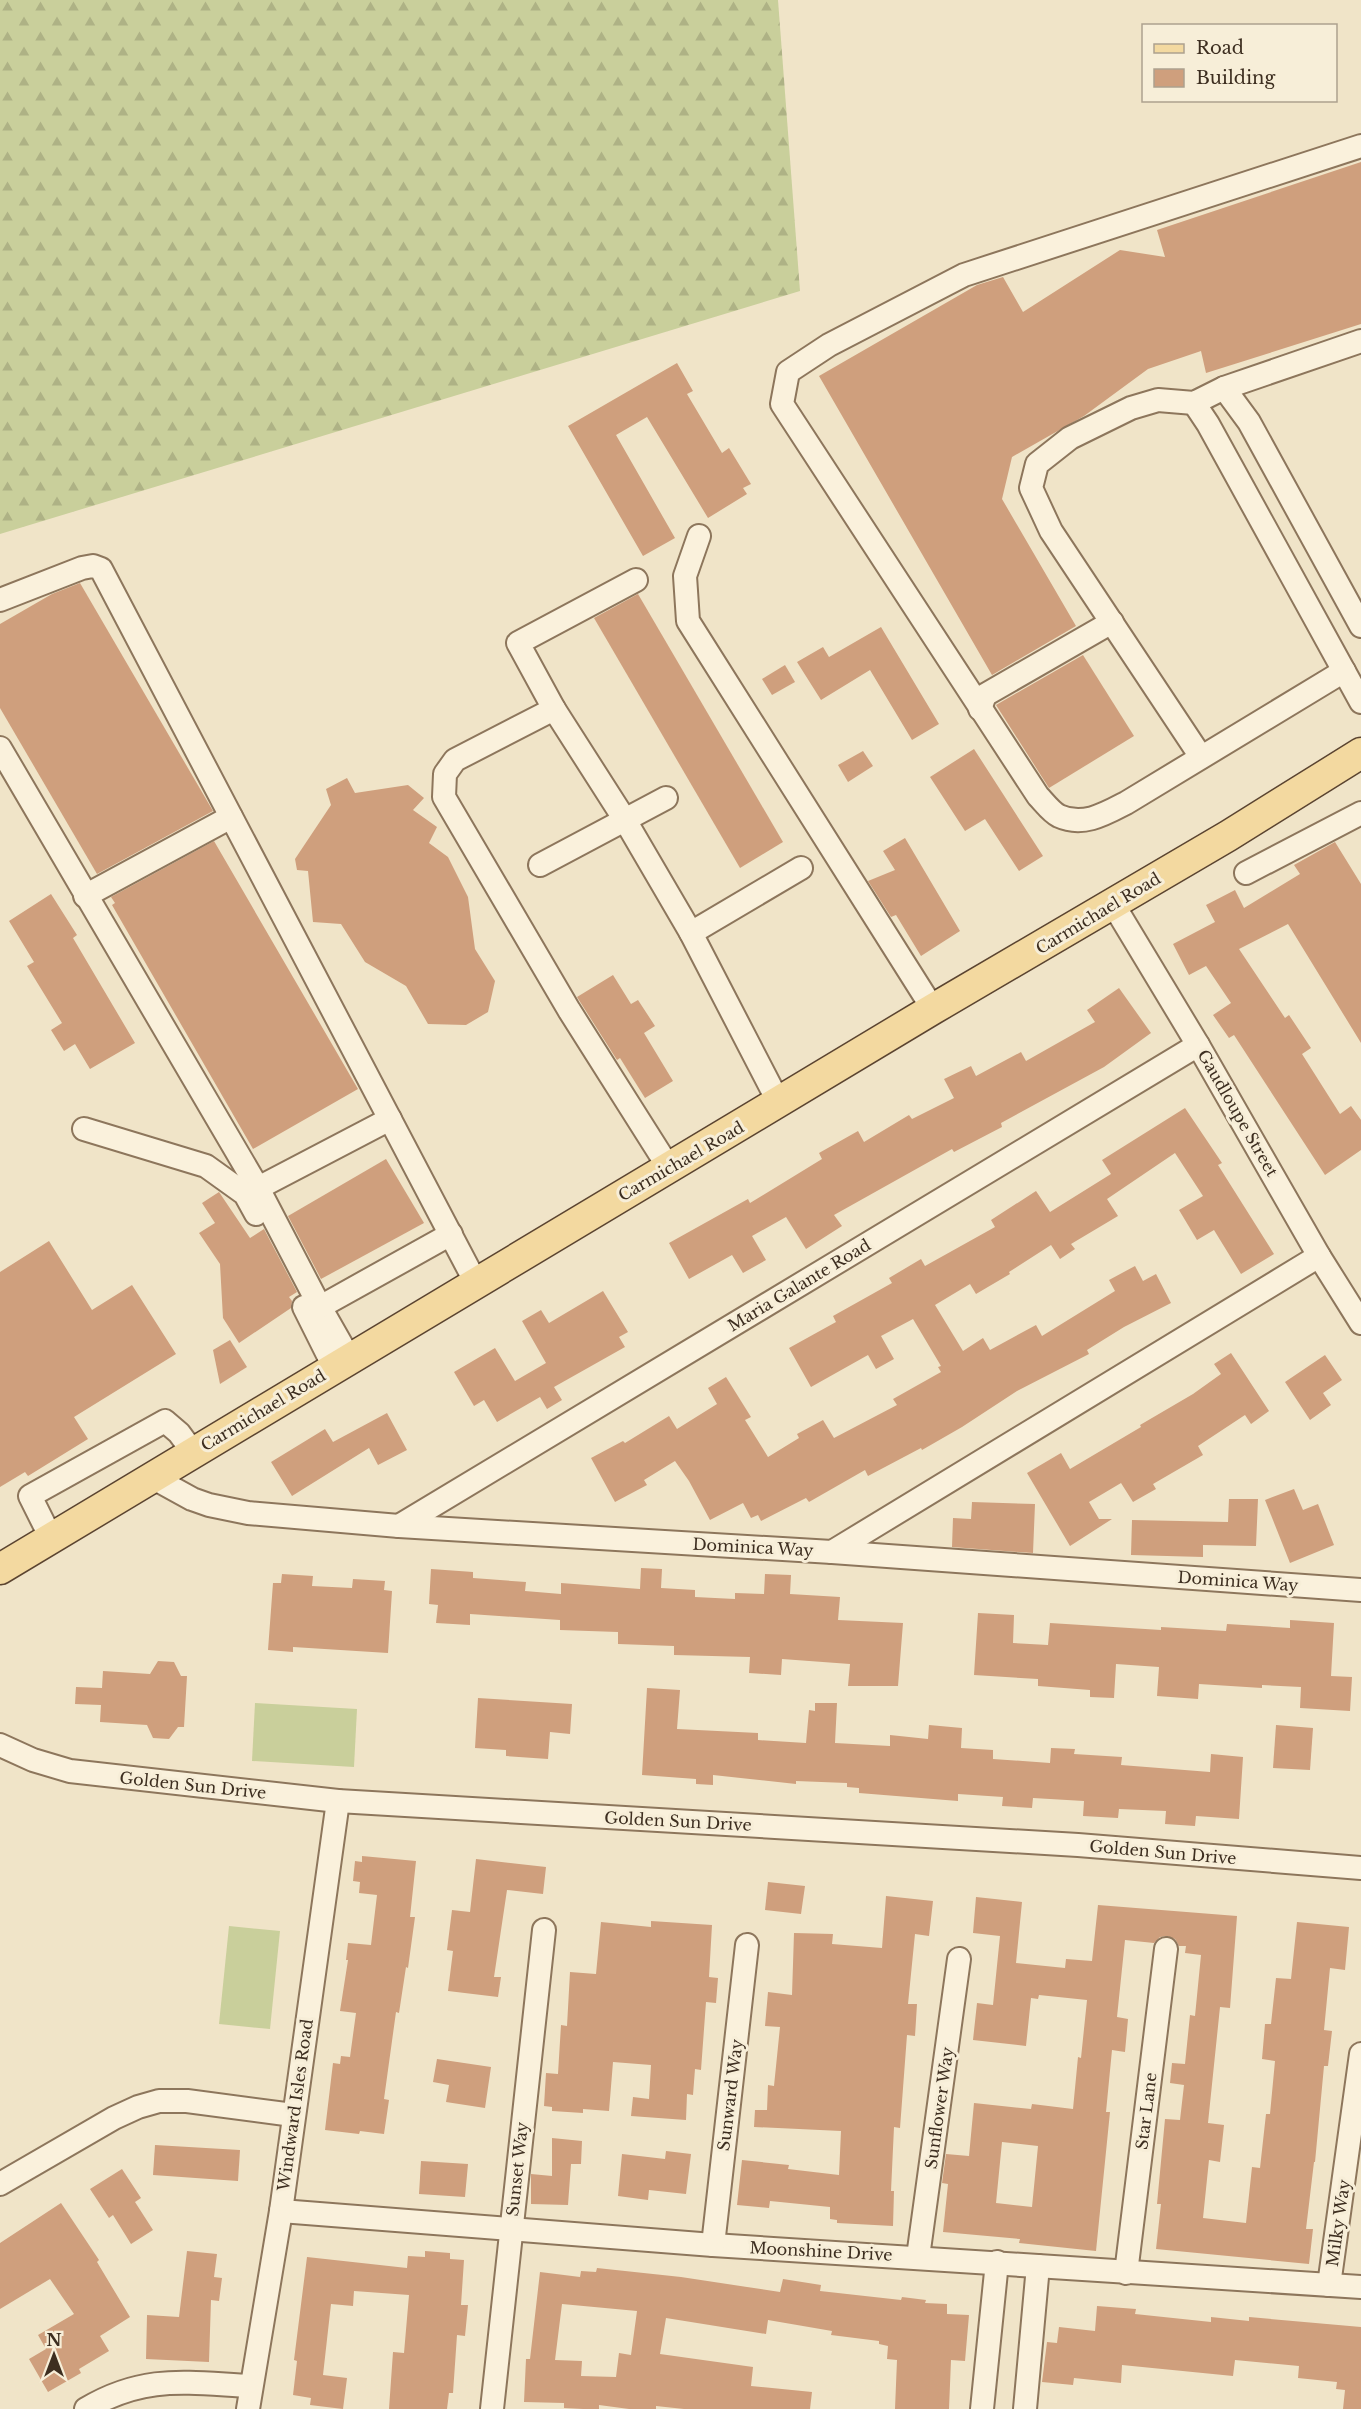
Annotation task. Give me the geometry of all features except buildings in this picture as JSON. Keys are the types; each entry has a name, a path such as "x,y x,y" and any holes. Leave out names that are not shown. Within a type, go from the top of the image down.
{"main road":[{"name":"Carmichael Road","path":"0,1569 1113,904 1361,753"}],"street":[{"path":"1344,671 1097,818 1076,820 1058,816 1038,796 782,404 788,372 829,345 964,275 1361,146"},
{"path":"1201,757 1051,531 1031,488 1036,464 1070,438 1131,408 1158,400 1194,403 1224,388 1361,341"},
{"path":"1224,388 1249,423 1361,626"},
{"path":"1194,403 1208,424 1361,702"},
{"path":"699,536 685,576 688,621 933,1010"},
{"path":"0,600 82,568 101,569 476,1283"},
{"path":"636,580 518,643 554,709 625,820 691,933 779,1102"},
{"path":"980,709 986,695 1112,622"},
{"path":"554,709 455,760 445,774 444,797 569,1010 669,1168"},
{"path":"0,748 258,1188 320,1307 342,1363"},
{"path":"540,866 666,798"},
{"path":"1246,873 1361,813"},
{"path":"85,896 231,817"},
{"path":"691,933 801,868"},
{"name":"Gaudloupe Street","path":"1113,904 1198,1045 1319,1256 1361,1323"},
{"name":"Maria Galante Road","path":"399,1526 1198,1045"},
{"path":"258,1188 390,1119"},
{"path":"84,1129 206,1166 245,1194 342,1363"},
{"path":"320,1307 451,1234"},
{"path":"832,1552 1319,1256"},
{"path":"51,1538 30,1497 165,1421 193,1452"},
{"name":"Dominica Way","path":"152,1477 192,1499 237,1512 399,1526 832,1552 1361,1590"},
{"name":"Golden Sun Drive","path":"0,1745 33,1760 70,1771 338,1801 1078,1845 1361,1868"},
{"name":"Windward Isles Road","path":"248,2409 281,2211 338,1801"},
{"name":"Sunset Way","path":"492,2409 544,1930"},
{"name":"Sunward Way","path":"713,2245 747,1945"},
{"name":"Star Lane","path":"1126,2273 1166,1949"},
{"name":"Sunflower Way","path":"918,2257 959,1959"},
{"name":"Milky Way","path":"1329,2285 1361,2054"},
{"path":"0,2184 114,2118 138,2107 159,2101 187,2101 293,2115"},
{"name":"Moonshine Drive","path":"281,2211 713,2245 1361,2287"},
{"path":"982,2409 997,2262"},
{"path":"1025,2409 1038,2266"},
{"path":"86,2409 109,2397 144,2384 166,2382 251,2386"}],"green space":[{"path":"0,0 778,0 800,291 0,534"},
{"path":"255,1703 357,1709 354,1767 252,1761"},
{"path":"229,1926 280,1931 270,2029 219,2024"}]}
